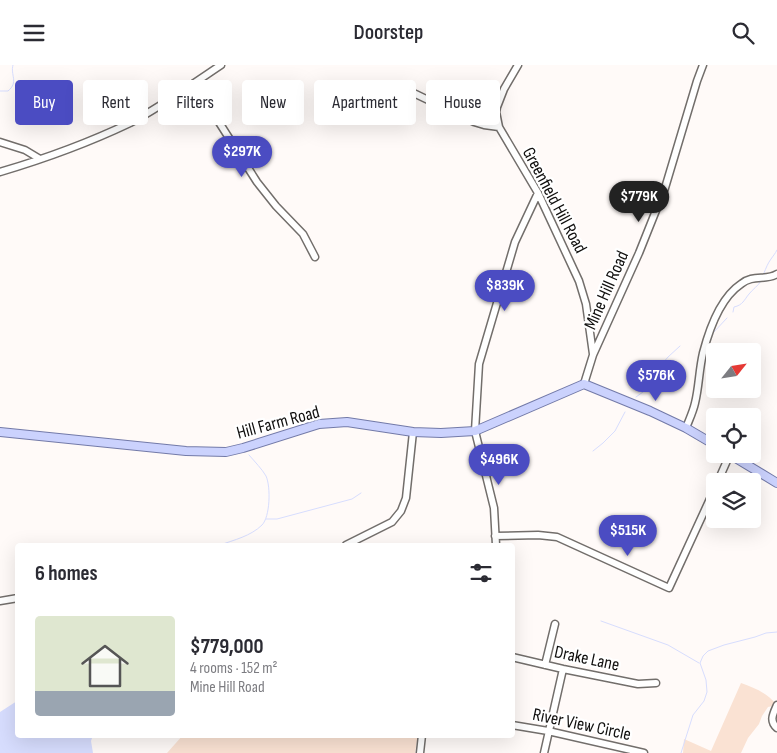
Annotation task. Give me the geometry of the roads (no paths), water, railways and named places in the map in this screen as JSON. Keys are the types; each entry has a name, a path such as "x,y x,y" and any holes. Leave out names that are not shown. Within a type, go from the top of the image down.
{"main road":[{"name":"Hill Farm Road","path":"0,432 186,451 226,452 319,423 347,423 414,432 475,431 584,384"},
{"path":"584,384 634,404 686,428 706,440"},
{"path":"745,463 777,483"}],"street":[{"path":"198,80 221,65"},
{"name":"Greenfield Hill Road","path":"518,65 504,89 497,107 499,127 538,193 579,281 586,304 593,355"},
{"name":"Mine Hill Road","path":"584,384 593,355 639,253 665,188 703,65"},
{"path":"416,94 474,122 499,127"},
{"path":"0,172 102,135 130,123 158,106"},
{"path":"221,125 257,182 276,206 303,234 315,257"},
{"path":"0,141 25,150 40,159"},
{"path":"496,543 494,508 475,431 479,363 515,242 538,193"},
{"path":"686,428 695,404 703,353 721,306 728,295 743,282 753,278 774,277 777,274"},
{"path":"350,543 392,522 402,511 406,498 414,432"},
{"path":"496,536 538,535 557,537 669,588 706,508"},
{"path":"0,601 15,598"},
{"path":"545,665 555,624"},
{"name":"Drake Lane","path":"515,658 638,684 656,683"},
{"path":"544,753 563,669"},
{"path":"775,726 773,715 777,705"},
{"name":"River View Circle","path":"515,726 548,731 644,753"},
{"path":"420,753 422,738"}],"water":[{"path":"15,702 15,738 92,738 93,753 0,753 0,712"}],"waterway":[{"path":"0,91 8,91 13,85 13,65"},
{"path":"764,273 777,250"},
{"path":"733,312 734,307 741,304 761,281"},
{"path":"713,333 727,318"},
{"path":"649,379 680,346"},
{"path":"636,397 646,388"},
{"path":"593,451 615,431 625,412"},
{"path":"226,543 253,532 262,525 267,516 269,502 268,481 249,455"},
{"path":"266,519 277,519 352,499 361,493"},
{"path":"601,621 668,645 699,663"},
{"path":"681,753 693,715 704,701 707,692 706,680 700,663 703,656 708,651 724,645 766,633 777,632"}]}
